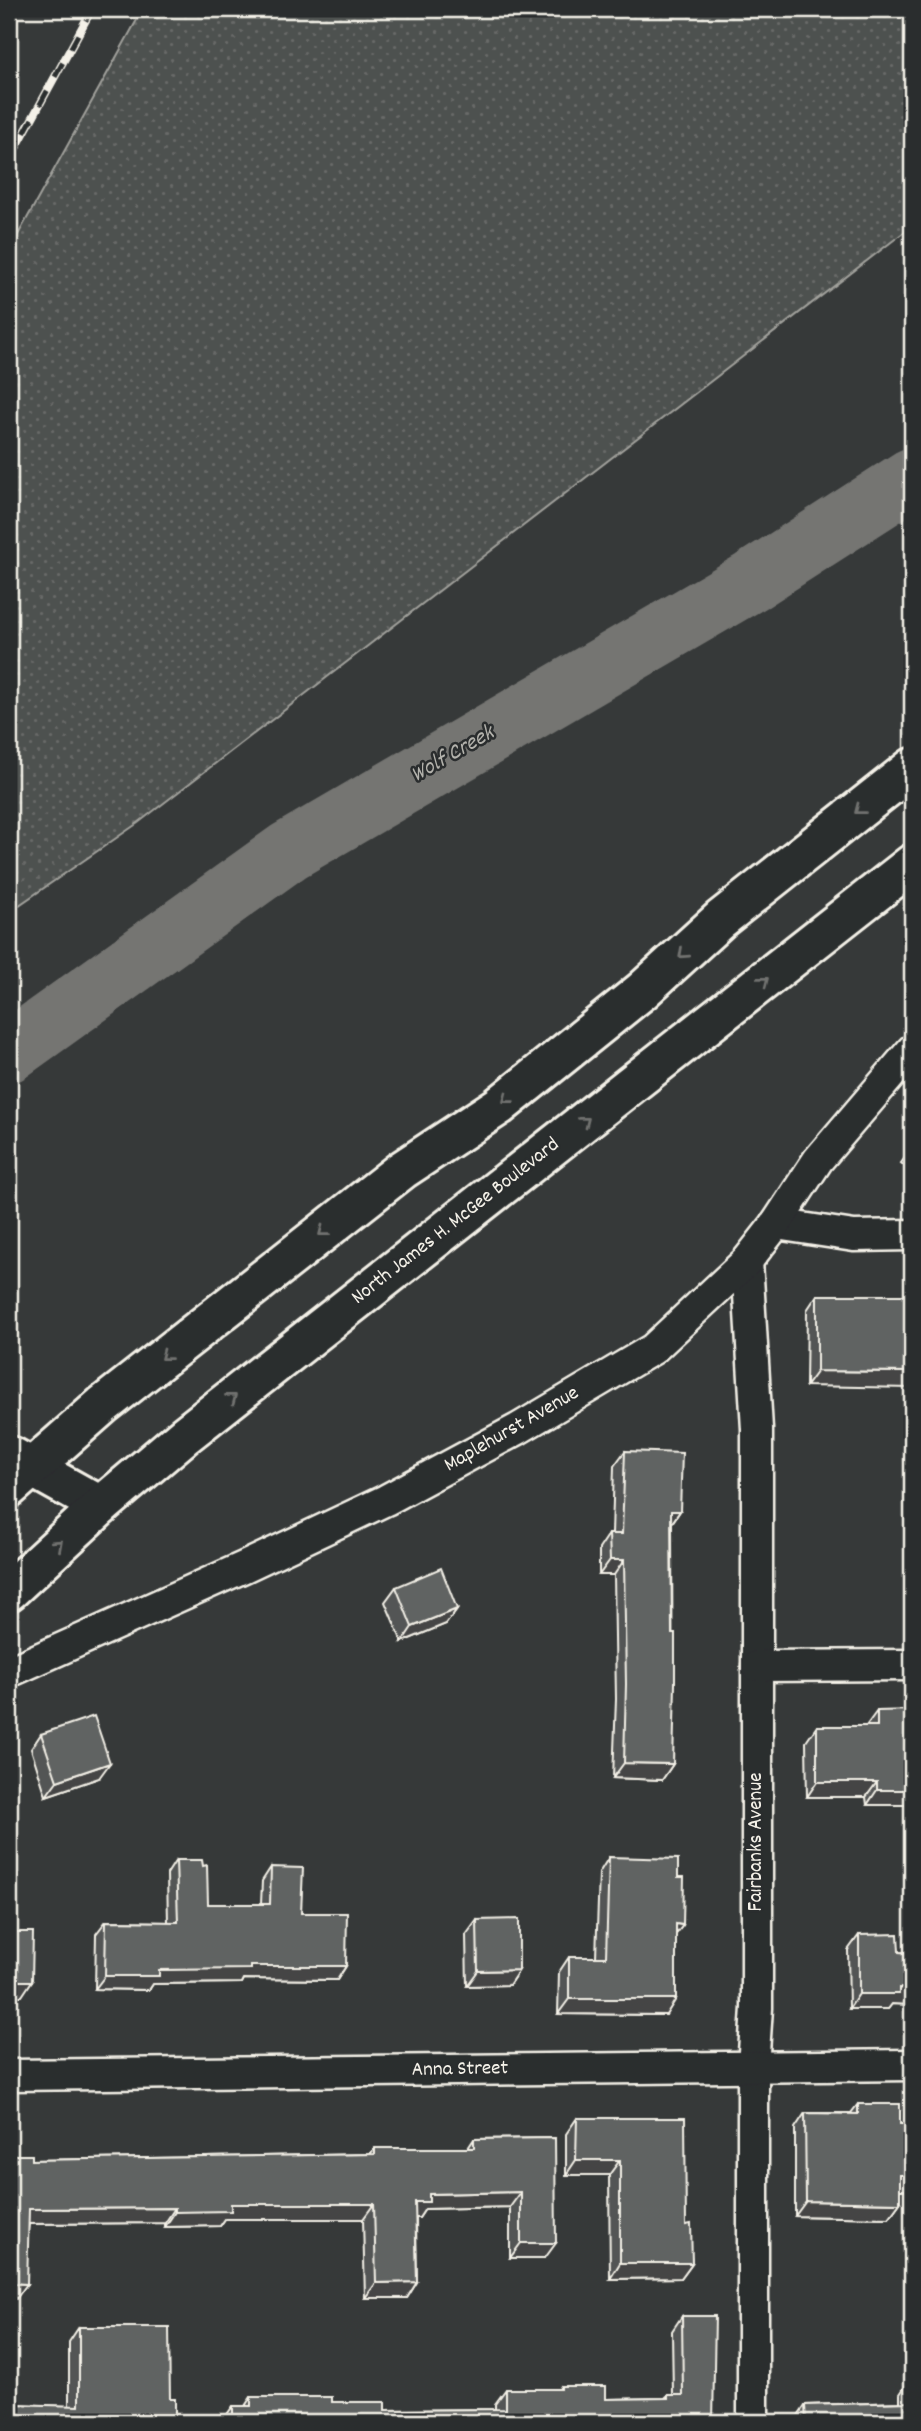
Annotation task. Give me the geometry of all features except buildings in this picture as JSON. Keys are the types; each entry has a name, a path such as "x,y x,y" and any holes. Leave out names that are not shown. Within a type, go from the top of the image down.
{"main road":[{"path":"16,1470 402,1170 499,1106 642,991 721,919 912,768"},
{"name":"North James H. McGee Boulevard","path":"9,1591 101,1506 185,1435 912,864"},
{"path":"16,1470 101,1506"}],"street":[{"name":"Maplehurst Avenue","path":"9,1672 386,1500 518,1429 653,1349 747,1261 776,1224 818,1160 912,1050"},
{"path":"776,1224 854,1236 912,1235"},
{"name":"Fairbanks Avenue","path":"747,1261 757,1429 757,2008 753,2067 753,2422"},
{"path":"757,1666 912,1665"},
{"name":"Anna Street","path":"9,2076 912,2065"}],"shaded area":[{"path":"143,9 912,9 912,226 138,823 9,912 9,251"}],"waterway":[{"name":"Wolf Creek","path":"9,1052 289,851 752,581 912,478"}],"railway":[{"path":"9,161 92,9"}]}
